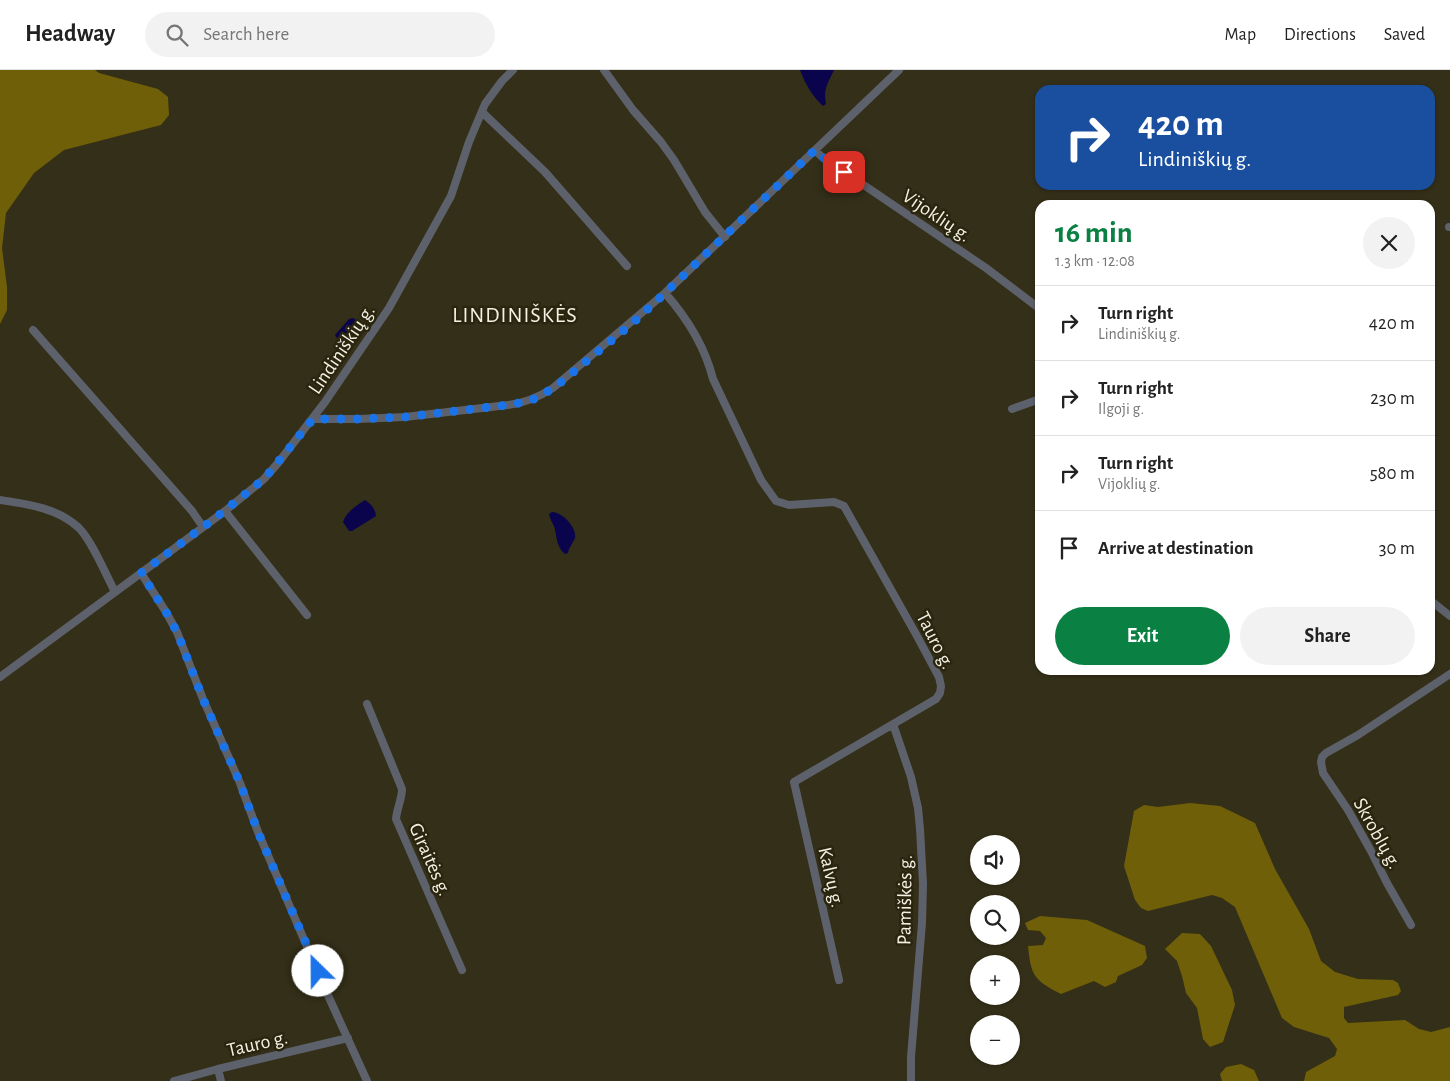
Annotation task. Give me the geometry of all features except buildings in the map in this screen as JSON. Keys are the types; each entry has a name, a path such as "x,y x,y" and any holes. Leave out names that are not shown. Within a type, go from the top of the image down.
{"street":[{"name":"Lindiniškių g.","path":"0,677 203,528 264,479 313,419 389,308 443,212 482,112 499,85 513,70"},
{"path":"604,70 633,110 661,142 705,212 725,237"},
{"path":"313,419 405,417 508,405 530,401 554,388 635,321 899,70"},
{"path":"482,112 546,172 627,266"},
{"name":"Vijoklių g.","path":"815,150 1035,304"},
{"name":"Tauro g.","path":"665,293 700,344 713,379 761,480 776,501 789,505 834,502 844,506 939,677 941,686 940,693 936,699 794,782"},
{"path":"33,330 192,512 203,528"},
{"path":"1012,408 1035,401"},
{"path":"0,500 33,505 48,510 63,517 80,529 88,540 115,592"},
{"path":"225,511 307,615"},
{"path":"141,573 177,632 203,699 240,783 258,832 367,1081"},
{"path":"1435,604 1450,616"},
{"name":"Skroblų g.","path":"1411,925 1348,810 1323,773 1321,768 1322,757 1450,674"},
{"name":"Giraitės g.","path":"367,704 402,789 402,797 397,809 396,818 462,970"},
{"name":"Pamiškės g.","path":"893,724 918,808 923,884 911,1081"},
{"name":"Kalvų g.","path":"794,782 839,980"},
{"name":"Tauro g.","path":"174,1081 348,1038"},
{"path":"218,1069 221,1081"}],"shaded area":[{"path":"0,70 95,70 99,73 158,89 168,97 169,115 161,125 64,150 34,173 6,213 2,248 7,287 7,310 0,324"},
{"path":"800,70 834,70 826,90 826,104 823,106 815,98"},
{"path":"353,318 360,324 345,341 341,341 335,335 349,319"},
{"path":"365,500 372,506 376,516 349,531 343,522 344,518"},
{"path":"552,512 564,517 574,529 575,538 568,553 565,554 558,545 549,514"},
{"path":"1190,803 1220,806 1255,823 1275,869 1309,929 1321,961 1335,972 1358,979 1393,980 1398,983 1401,991 1398,995 1344,1007 1344,1018 1348,1023 1405,1020 1419,1029 1431,1032 1450,1027 1450,1081 1304,1081 1306,1072 1335,1056 1337,1049 1329,1038 1294,1027 1282,1018 1235,907 1222,898 1212,895 1148,911 1141,908 1135,900 1124,866 1134,811 1144,805 1158,807"},
{"path":"1040,916 1087,920 1145,946 1147,958 1142,965 1118,976 1116,982 1105,987 1094,981 1061,994 1039,981 1031,964 1028,946 1043,945 1046,938 1040,931 1028,930 1025,923"},
{"path":"1182,933 1200,934 1211,946 1232,990 1235,1005 1223,1042 1210,1047 1203,1039 1197,1008 1186,993 1177,961 1165,949"},
{"path":"1241,1064 1254,1070 1259,1081 1222,1081 1220,1074 1226,1067"}],"district":[{"name":"LINDINIŠKĖS","path":"515,314"}],"route":[{"path":"318,971 258,832 240,783 203,699 177,632 141,573 225,511 264,479 313,419 405,417 530,401 554,388 635,321 815,150 844,172"}]}
